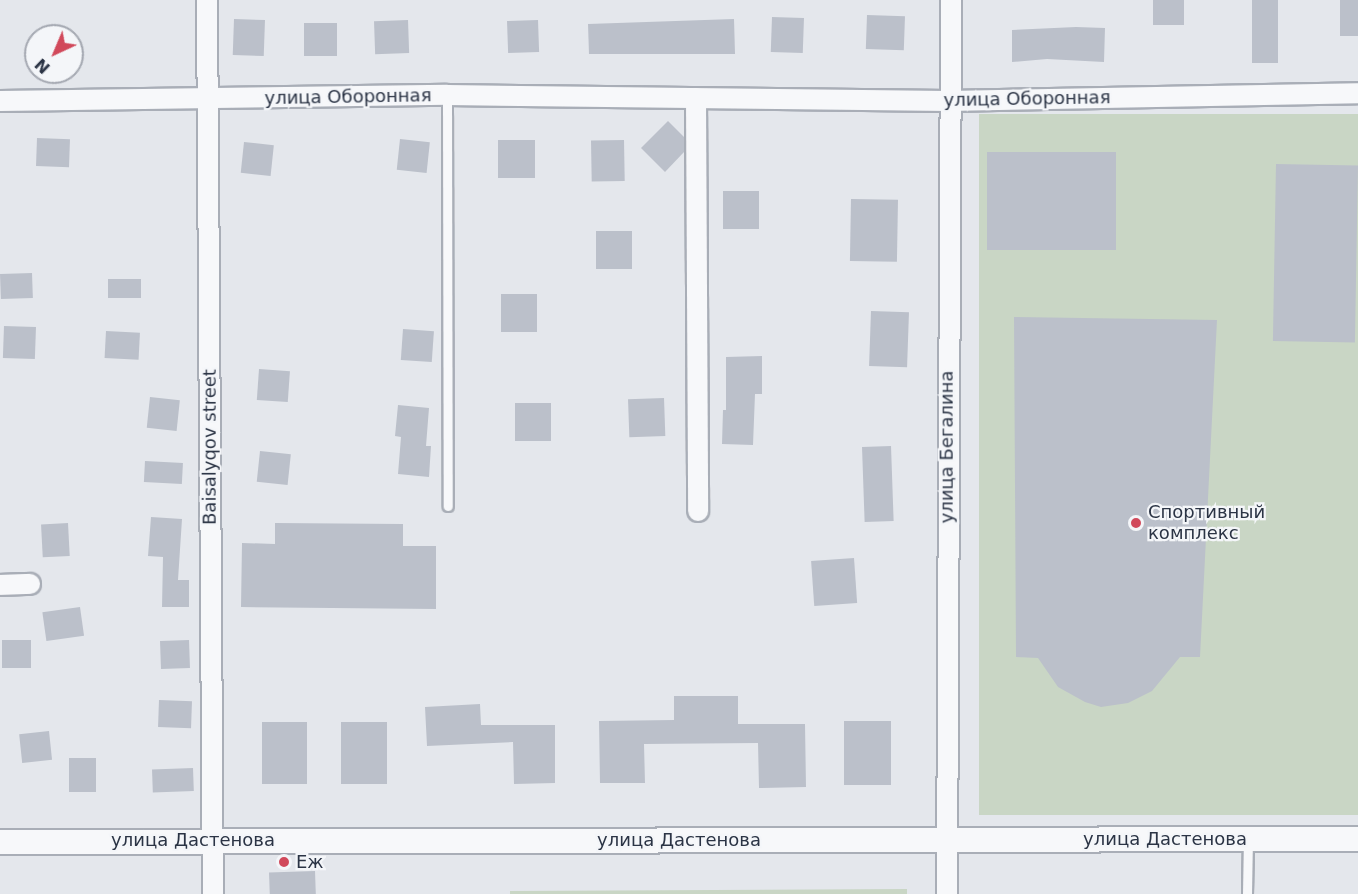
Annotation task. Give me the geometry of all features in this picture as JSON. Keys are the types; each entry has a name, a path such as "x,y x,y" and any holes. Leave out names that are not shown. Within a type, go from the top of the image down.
{"street":[{"name":"Baisalyqov street","path":"207,0 213,894"},
{"name":"улица Бегалина","path":"947,894 948,101 951,0"},
{"name":"улица Оборонная","path":"0,101 447,95 948,101 1358,93"},
{"path":"696,98 698,511"},
{"path":"0,585 30,584"},
{"name":"улица Дастенова","path":"0,842 1358,839"}],"lane":[{"path":"447,95 448,506"},
{"path":"1247,894 1248,839"}],"green space":[{"path":"979,114 1358,114 1358,815 979,815"},
{"path":"907,889 907,894 510,894 510,891"}],"building":[{"path":"1153,0 1184,0 1184,25 1153,25"},
{"path":"1252,0 1278,0 1278,63 1252,63"},
{"path":"1340,0 1358,0 1358,36 1340,36"},
{"path":"867,15 905,16 904,50 866,49"},
{"path":"772,17 804,18 803,53 771,52"},
{"path":"234,19 265,20 264,56 233,55"},
{"path":"734,19 735,54 589,54 588,24"},
{"path":"408,20 409,53 375,54 374,21"},
{"path":"538,20 539,52 508,53 507,21"},
{"path":"304,23 337,23 337,56 304,56"},
{"path":"1105,28 1104,62 1047,59 1012,62 1012,30"},
{"path":"668,121 684,137 684,152 665,172 641,148"},
{"path":"37,138 70,139 69,167 36,166"},
{"path":"400,139 430,142 427,173 397,170"},
{"path":"498,140 535,140 535,178 498,178"},
{"path":"624,140 625,181 592,182 591,141"},
{"path":"244,142 274,145 271,176 241,173"},
{"path":"987,152 1116,152 1116,250 987,250"},
{"path":"1276,164 1358,165 1355,342 1273,341"},
{"path":"723,191 759,191 759,229 723,229"},
{"path":"851,199 898,200 897,262 850,261"},
{"path":"596,231 632,231 632,269 596,269"},
{"path":"32,273 33,298 1,299 0,274"},
{"path":"108,279 141,279 141,298 108,298"},
{"path":"501,294 537,294 537,332 501,332"},
{"path":"871,311 909,312 907,367 869,366"},
{"path":"1014,317 1217,320 1200,657 1180,657 1152,691 1128,703 1101,707 1085,702 1058,687 1038,658 1016,657"},
{"path":"4,326 36,327 35,359 3,358"},
{"path":"403,329 434,331 432,362 401,360"},
{"path":"106,331 140,333 139,360 105,358"},
{"path":"762,356 762,394 755,394 753,445 722,444 723,410 726,410 726,357"},
{"path":"259,369 290,371 288,402 257,400"},
{"path":"150,397 180,400 177,431 147,428"},
{"path":"664,398 665,436 629,437 628,399"},
{"path":"515,403 551,403 551,441 515,441"},
{"path":"398,405 429,408 426,446 431,446 429,477 398,474 401,437 395,436"},
{"path":"891,446 894,521 865,522 862,447"},
{"path":"260,451 291,454 288,485 257,482"},
{"path":"145,461 183,463 182,484 144,482"},
{"path":"151,517 182,519 178,580 189,580 189,607 162,607 163,557 148,556"},
{"path":"68,523 70,556 43,557 41,524"},
{"path":"275,523 403,524 403,546 436,546 436,609 241,607 242,543 275,544"},
{"path":"854,558 857,603 814,606 811,561"},
{"path":"80,607 84,636 46,641 42,612"},
{"path":"2,640 31,640 31,668 2,668"},
{"path":"189,640 190,668 161,669 160,641"},
{"path":"674,696 738,696 738,724 805,724 806,787 759,788 758,743 644,744 645,783 600,783 599,721 674,720"},
{"path":"159,700 192,701 191,728 158,727"},
{"path":"480,704 481,725 555,725 555,783 514,784 513,742 427,746 425,707"},
{"path":"844,721 891,721 891,785 844,785"},
{"path":"262,722 307,722 307,784 262,784"},
{"path":"341,722 387,722 387,784 341,784"},
{"path":"49,731 52,760 22,763 19,734"},
{"path":"69,758 96,758 96,792 69,792"},
{"path":"193,768 194,791 153,792 152,769"},
{"path":"315,871 316,894 270,894 269,873"}],"place":[{"name":"Спортивный комплекс","path":"1136,523"},
{"name":"Еж","path":"284,862"}]}
